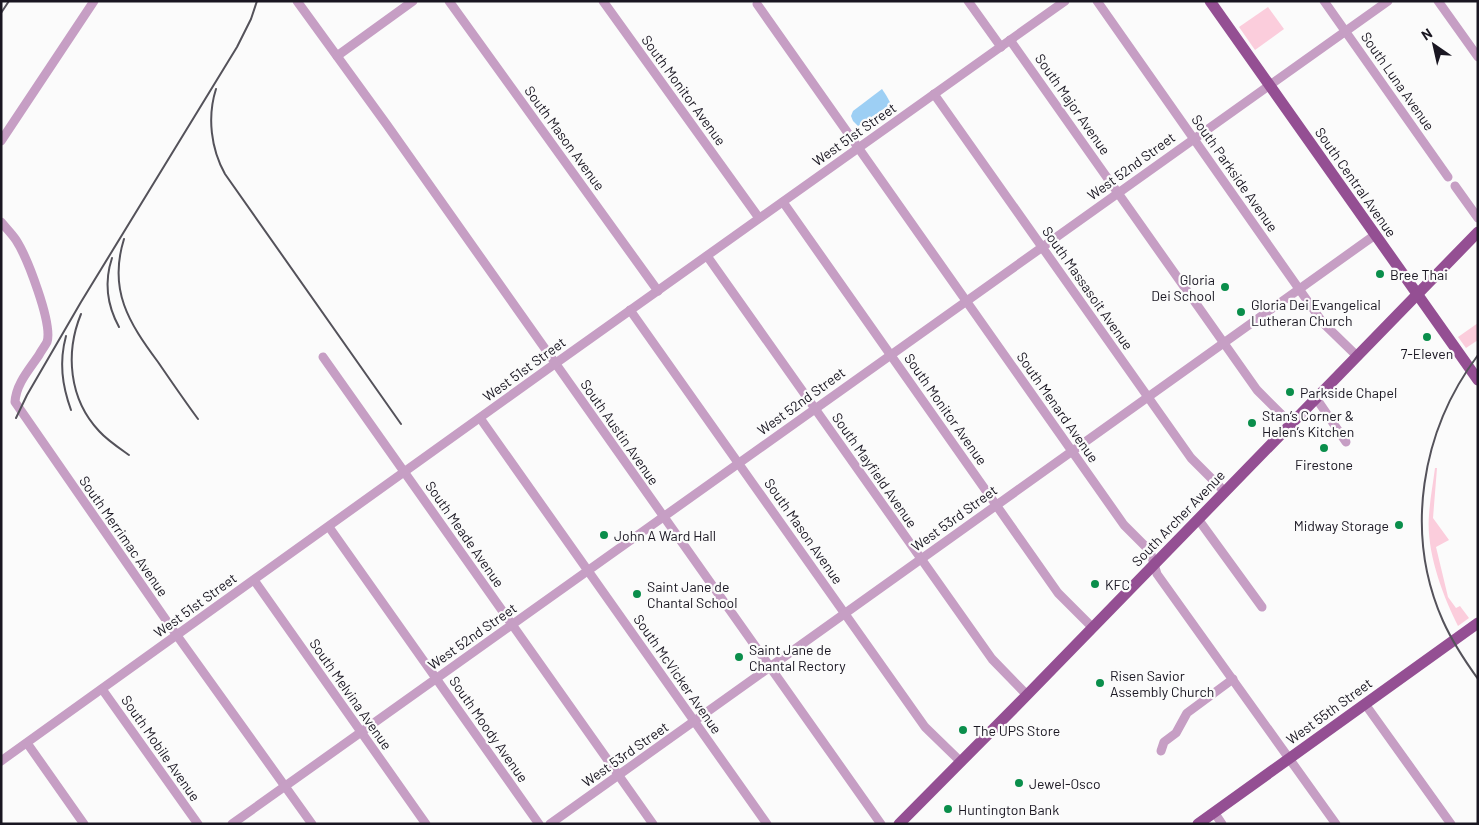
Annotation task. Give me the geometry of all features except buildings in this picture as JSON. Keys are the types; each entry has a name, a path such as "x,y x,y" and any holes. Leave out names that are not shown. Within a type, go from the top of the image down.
{"main road":[{"name":"South Central Avenue","path":"1210,1 1478,380"},
{"name":"South Archer Avenue","path":"899,824 1478,232"},
{"name":"West 55th Street","path":"1198,824 1478,624"}],"street":[{"path":"1,141 94,1"},
{"name":"South Austin Avenue","path":"297,1 882,824"},
{"path":"337,56 413,1"},
{"name":"South Mason Avenue","path":"449,1 658,291"},
{"name":"South Monitor Avenue","path":"603,1 759,218"},
{"path":"968,1 1001,47"},
{"name":"West 51st Street","path":"1,761 1065,1"},
{"name":"South Parkside Avenue","path":"1097,1 1323,323 1357,356"},
{"name":"South Luna Avenue","path":"1324,1 1448,177"},
{"name":"West 52nd Street","path":"232,824 1388,1"},
{"path":"1438,1 1478,57"},
{"name":"South Menard Avenue","path":"757,4 1124,525 1150,551 1158,574 1336,824"},
{"name":"South Major Avenue","path":"1010,40 1257,390 1291,424"},
{"name":"South Massasoit Avenue","path":"934,94 1191,458 1225,492"},
{"path":"1455,186 1478,218"},
{"name":"South Monitor Avenue","path":"783,202 1058,593 1092,627"},
{"name":"South Merrimac Avenue","path":"1,222 16,240 27,262 48,330 47,342 20,384 16,394 15,402 19,410 312,824"},
{"name":"West 53rd Street","path":"550,824 1375,235"},
{"name":"South Mayfield Avenue","path":"707,256 992,659 1027,695"},
{"name":"South Mason Avenue","path":"630,310 925,727 961,762"},
{"name":"South Meade Avenue","path":"323,357 653,824"},
{"path":"1316,398 1346,442"},
{"name":"South McVicker Avenue","path":"480,418 767,824"},
{"path":"1198,519 1262,607"},
{"name":"South Moody Avenue","path":"329,527 539,824"},
{"name":"South Melvina Avenue","path":"254,580 426,824"},
{"path":"1161,751 1164,742 1176,732 1187,713 1233,680"},
{"name":"South Mobile Avenue","path":"102,689 198,824"},
{"path":"1365,704 1451,824"},
{"path":"27,743 84,824"},
{"path":"1214,812 1222,824"}],"shaded area":[{"path":"1268,7 1284,29 1255,50 1239,27"},
{"path":"1478,323 1478,340 1466,348 1458,337"},
{"path":"1435,468 1437,468 1433,518 1449,540 1436,547 1448,597 1456,608 1460,606 1469,618 1458,626 1436,572 1430,543 1429,515"}],"water":[{"path":"882,89 891,104 858,126 851,116 853,111"}],"railway":[{"path":"1,13 9,1"},
{"path":"16,418 27,395 81,302 237,47 251,19 257,1"},
{"path":"216,89 213,100 212,133 216,154 225,174 401,424"},
{"path":"124,239 118,274 124,305 138,334 198,419"},
{"path":"112,258 108,276 108,293 109,302 119,327"},
{"path":"81,314 73,344 72,360 73,375 81,405 99,431 109,441 129,455"},
{"path":"66,336 62,364 65,392 71,410"},
{"path":"1478,355 1459,385 1443,416 1432,449 1424,484 1422,518 1424,553 1431,587 1443,621 1459,651 1478,679"}],"place":[{"name":"Bree Thai","path":"1380,274"},
{"name":"Gloria Dei School","path":"1225,287"},
{"name":"Gloria Dei Evangelical Lutheran Church","path":"1241,312"},
{"name":"7-Eleven","path":"1427,337"},
{"name":"Parkside Chapel","path":"1290,392"},
{"name":"Stan’s Corner & Helen’s Kitchen","path":"1252,423"},
{"name":"Firestone","path":"1324,448"},
{"name":"Midway Storage","path":"1399,525"},
{"name":"John A Ward Hall","path":"604,535"},
{"name":"KFC","path":"1095,584"},
{"name":"Saint Jane de Chantal School","path":"637,594"},
{"name":"Saint Jane de Chantal Rectory","path":"739,657"},
{"name":"Risen Savior Assembly Church","path":"1100,683"},
{"name":"The UPS Store","path":"963,730"},
{"name":"Jewel-Osco","path":"1019,783"},
{"name":"Huntington Bank","path":"948,809"}]}
